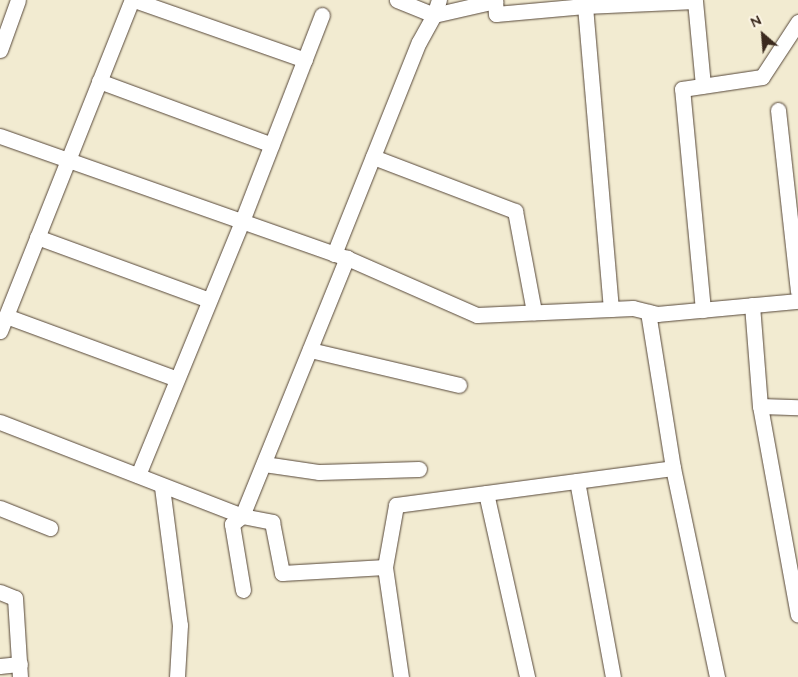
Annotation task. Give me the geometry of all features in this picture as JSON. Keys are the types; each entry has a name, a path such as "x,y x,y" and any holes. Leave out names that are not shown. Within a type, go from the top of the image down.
{"street":[{"path":"0,50 18,0"},
{"path":"0,331 67,160 133,0 305,60"},
{"path":"397,0 434,15 495,0 496,14 585,6 695,0 703,86"},
{"path":"243,590 232,524 242,516 310,350 373,157 439,0"},
{"path":"585,6 611,309"},
{"path":"138,475 242,221 322,14"},
{"path":"703,310 682,89 762,76 798,22"},
{"path":"99,81 272,145"},
{"path":"778,110 798,291"},
{"path":"0,136 341,256 478,315 633,308 656,314 798,301"},
{"path":"373,157 515,211 534,312"},
{"path":"37,237 210,300"},
{"path":"752,305 760,406 798,615"},
{"path":"648,312 673,468 717,677"},
{"path":"6,316 177,379"},
{"path":"310,350 459,385"},
{"path":"760,406 798,407"},
{"path":"0,422 138,475 162,487 242,516 272,522 282,573 385,567"},
{"path":"264,464 320,472 419,469"},
{"path":"401,677 385,567 396,505 673,468"},
{"path":"577,481 613,677"},
{"path":"162,487 180,625 177,677"},
{"path":"486,493 527,677"},
{"path":"0,508 50,528"},
{"path":"0,592 15,598 20,671 0,666"}]}
